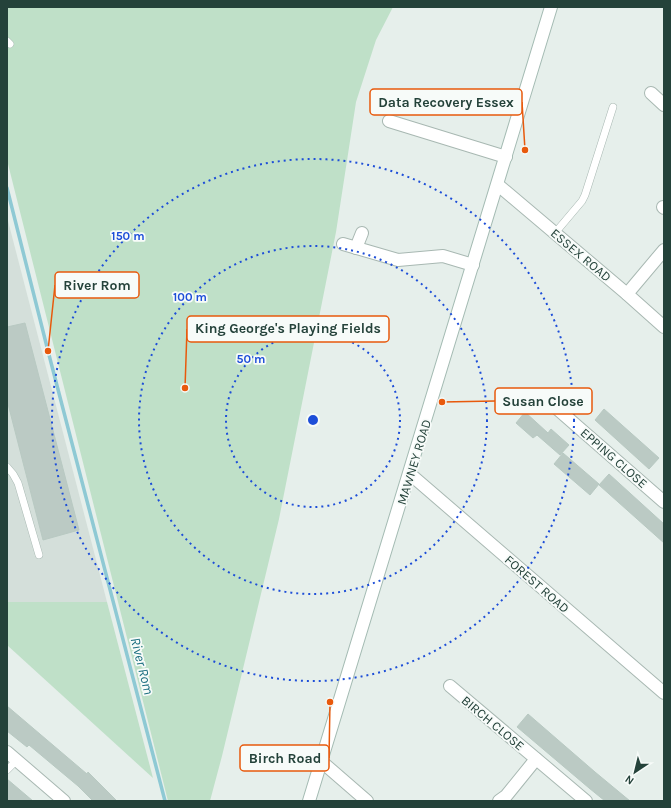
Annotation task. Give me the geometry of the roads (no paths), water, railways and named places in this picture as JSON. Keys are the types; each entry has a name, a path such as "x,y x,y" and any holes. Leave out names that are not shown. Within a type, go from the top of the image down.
{"street":[{"name":"MAWNEY ROAD","path":"309,801 410,474 551,7"},
{"path":"651,93 664,104"},
{"path":"389,121 506,157"},
{"name":"ESSEX ROAD","path":"498,184 663,324"},
{"path":"356,248 362,234"},
{"path":"343,244 398,260 444,256 473,264"},
{"path":"627,294 664,250"},
{"name":"EPPING CLOSE","path":"546,399 664,502"},
{"name":"FOREST ROAD","path":"410,474 664,693"},
{"name":"BIRCH CLOSE","path":"450,686 586,801"},
{"path":"7,752 64,801"},
{"name":"BIRCH CLOSE","path":"499,801 506,796 536,759"},
{"path":"322,762 368,801"}],"lane":[{"path":"555,233 582,201 585,195 613,107"},
{"path":"7,467 13,474 18,484 39,555"},
{"path":"7,770 17,760"}],"waterway":[{"name":"River Rom","path":"7,188 165,801"}],"place":[{"name":"Data Recovery Essex","path":"525,150"},
{"name":"River Rom","path":"48,351"},
{"name":"King George's Playing Fields","path":"185,388"},
{"name":"Susan Close","path":"442,402"},
{"name":"Birch Road","path":"330,702"}]}
